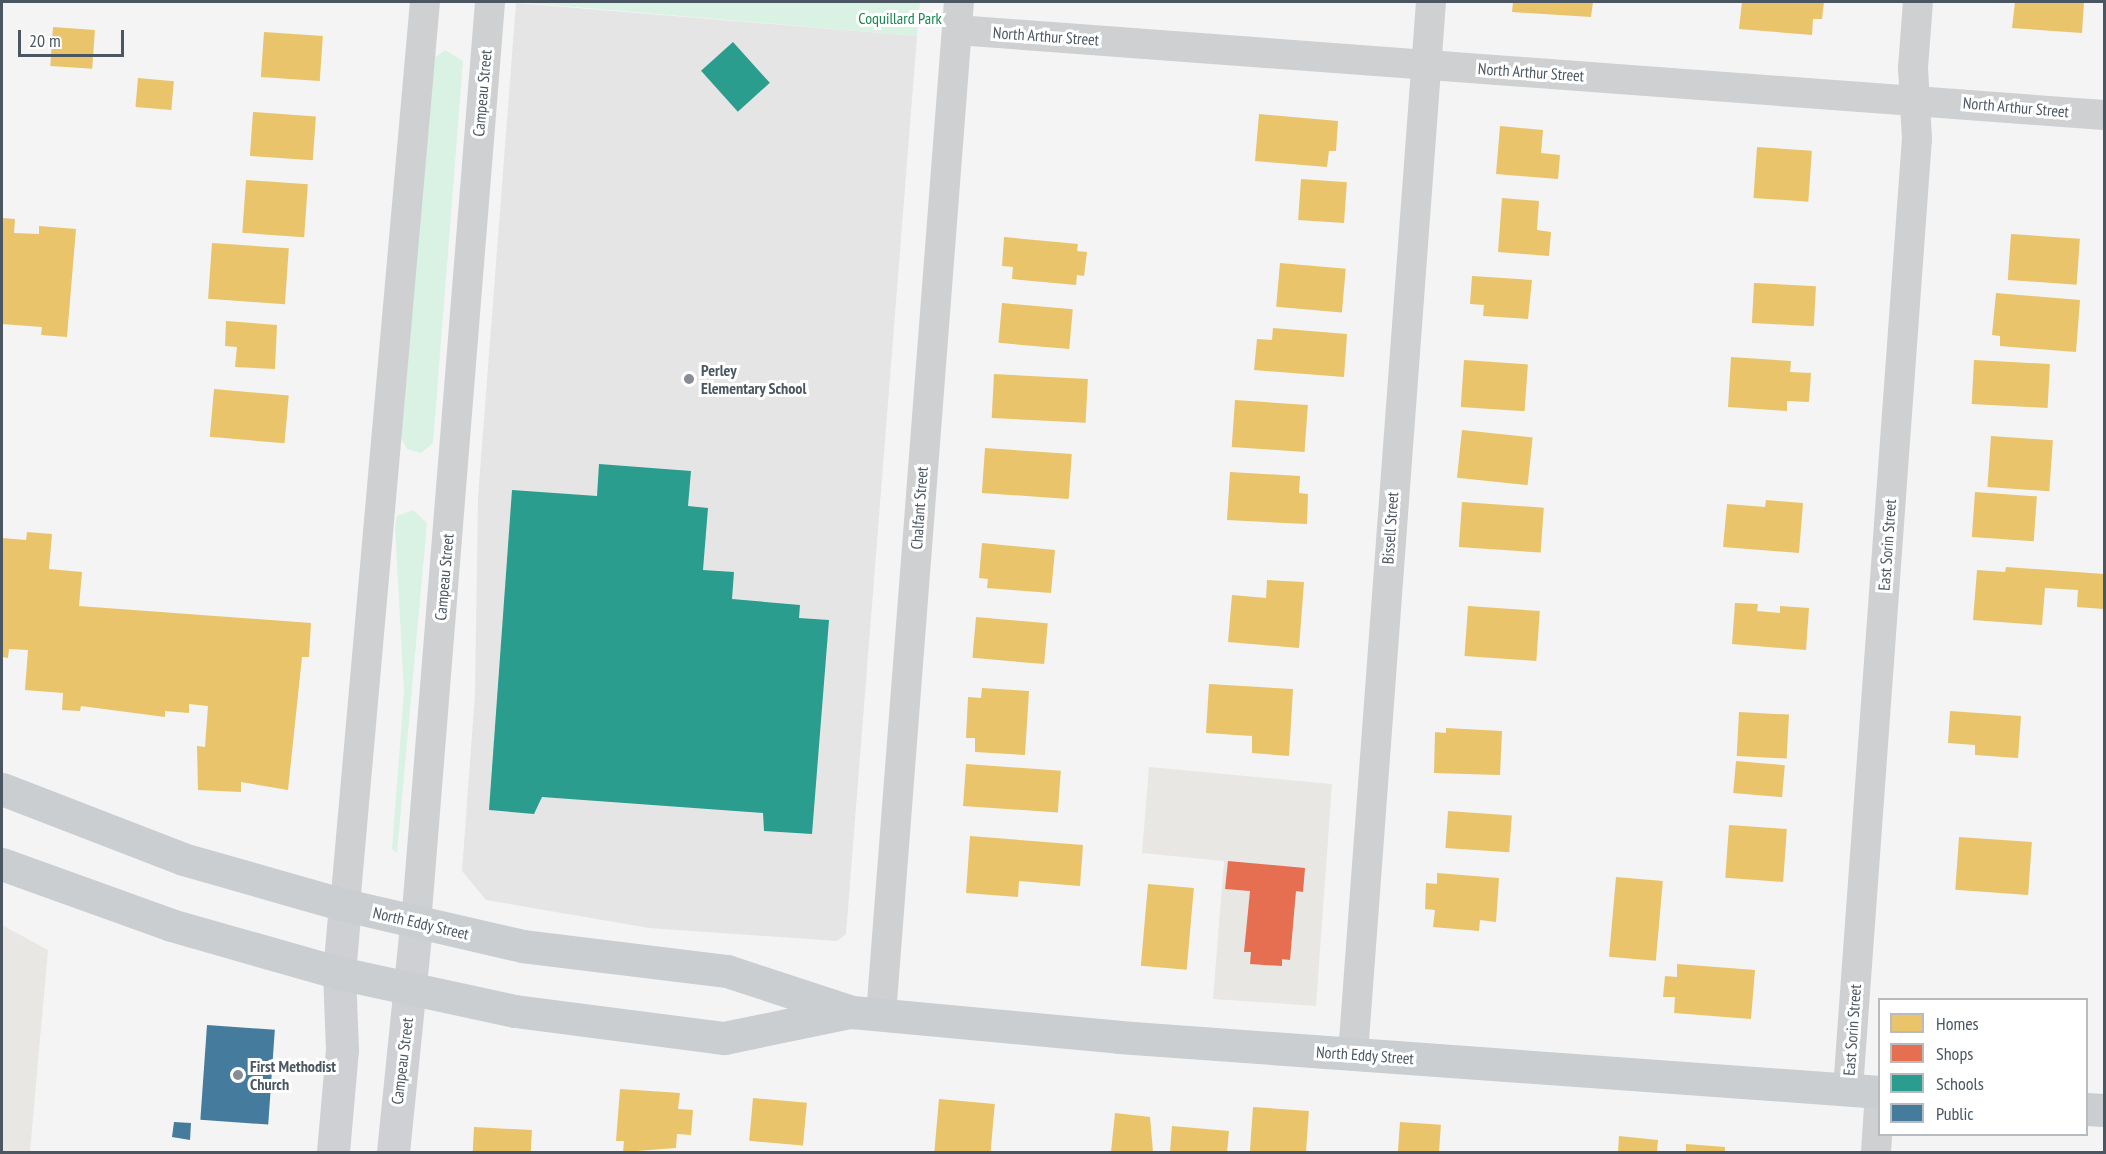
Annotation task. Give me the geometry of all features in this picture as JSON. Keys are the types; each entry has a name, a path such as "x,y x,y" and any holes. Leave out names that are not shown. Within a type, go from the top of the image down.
{"main road":[{"name":"North Eddy Street","path":"2,789 183,859 416,924 581,955 727,971 866,1013 1353,1054 1869,1091"},
{"name":"North Eddy Street","path":"2,864 171,926 339,973 411,991 611,1027 724,1038 866,1013"},
{"path":"2088,1109 2104,1110"}],"street":[{"path":"333,1152 342,1050 339,973 425,2"},
{"name":"Campeau Street","path":"393,1152 411,991 489,2"},
{"name":"Bissell Street","path":"1353,1054 1431,2"},
{"name":"East Sorin Street","path":"1876,1152 1869,1091 1917,139 1915,99 1918,2"},
{"name":"North Arthur Street","path":"958,16 1426,65 1915,99 2104,115"},
{"name":"Chalfant Street","path":"866,1013 958,16"}],"shaded area":[{"name":"Perley Elementary School","path":"516,3 917,36 846,934 837,941 649,928 486,900 462,871 475,694 478,497"},
{"path":"1149,767 1332,784 1316,1006 1213,999 1224,861 1142,853"},
{"path":"2,925 48,950 30,1152 2,1152"}],"green space":[{"name":"Coquillard Park","path":"516,2 920,2 917,36"},
{"path":"445,50 463,61 433,443 421,453 407,449 401,438 433,59"},
{"path":"413,510 427,523 397,853 392,849 404,692 395,526 397,516"}],"building: Homes":[{"path":"1513,2 1593,2 1591,17 1512,12"},
{"path":"1742,2 1824,2 1822,19 1813,19 1812,35 1739,29"},
{"path":"2015,2 2084,2 2082,33 2012,28"},
{"path":"53,27 95,30 92,69 50,66"},
{"path":"264,32 323,36 320,81 261,77"},
{"path":"138,78 174,81 171,110 135,107"},
{"path":"253,112 316,116 313,160 250,156"},
{"path":"1259,114 1338,121 1336,151 1329,151 1327,167 1255,161"},
{"path":"1500,126 1543,130 1541,153 1560,155 1558,179 1496,174"},
{"path":"1757,147 1812,151 1808,202 1753,198"},
{"path":"1301,179 1347,182 1344,223 1298,220"},
{"path":"246,180 308,184 304,237 242,233"},
{"path":"1502,198 1539,201 1537,230 1551,232 1549,256 1498,252"},
{"path":"2,218 15,219 14,233 39,234 39,226 76,229 67,337 41,335 42,327 2,324"},
{"path":"2011,234 2080,239 2077,285 2008,280"},
{"path":"1004,237 1078,244 1077,251 1087,252 1084,276 1077,275 1076,285 1012,279 1013,267 1002,266"},
{"path":"212,243 289,248 285,304 208,299"},
{"path":"1280,263 1346,269 1342,313 1276,307"},
{"path":"1472,276 1532,280 1528,319 1483,316 1484,305 1470,304"},
{"path":"1754,283 1816,286 1814,326 1752,323"},
{"path":"1996,293 2080,300 2076,352 2000,346 2000,336 1992,335"},
{"path":"1002,303 1073,309 1069,349 999,343"},
{"path":"226,321 277,325 275,369 235,367 237,347 225,346"},
{"path":"1273,328 1347,334 1344,377 1254,370 1257,339 1272,340"},
{"path":"1731,357 1791,361 1790,372 1811,373 1809,402 1787,401 1787,411 1728,407"},
{"path":"1464,360 1528,364 1525,411 1461,407"},
{"path":"1974,360 2050,364 2048,408 1972,404"},
{"path":"994,374 1088,379 1086,423 992,418"},
{"path":"214,389 289,396 285,443 210,437"},
{"path":"1235,400 1308,405 1305,452 1232,447"},
{"path":"1462,430 1533,437 1528,485 1457,478"},
{"path":"1991,436 2053,440 2049,491 1987,487"},
{"path":"985,448 1072,454 1069,499 982,493"},
{"path":"1230,472 1300,476 1299,493 1308,494 1307,524 1227,520"},
{"path":"1975,492 2037,496 2034,541 1972,537"},
{"path":"1766,500 1803,503 1799,553 1723,547 1727,504 1765,507"},
{"path":"1462,502 1544,508 1541,553 1459,547"},
{"path":"27,532 52,534 49,569 82,572 79,606 311,623 309,657 302,657 288,790 241,782 241,792 198,790 197,746 205,747 208,706 189,704 189,713 165,711 165,717 81,706 80,711 62,710 63,693 25,690 28,650 9,649 8,658 2,657 2,538 26,540"},
{"path":"982,543 1055,550 1051,593 987,588 988,579 979,578"},
{"path":"2006,567 2104,574 2104,609 2077,607 2078,590 2045,588 2042,625 1973,620 1977,570 2005,572"},
{"path":"1267,580 1304,582 1299,648 1228,642 1232,595 1266,598"},
{"path":"1735,603 1758,604 1757,611 1780,613 1780,606 1809,608 1806,650 1732,644"},
{"path":"1468,606 1540,611 1536,661 1465,656"},
{"path":"976,617 1048,623 1044,664 972,658"},
{"path":"1209,684 1293,689 1289,756 1252,753 1252,736 1206,733"},
{"path":"982,688 1029,691 1025,755 975,752 975,738 966,738 968,697 981,698"},
{"path":"1950,711 2021,716 2018,758 1975,755 1975,745 1948,743"},
{"path":"1739,712 1789,715 1787,759 1737,756"},
{"path":"1446,728 1502,731 1500,775 1434,773 1435,732 1446,733"},
{"path":"1736,761 1785,765 1782,797 1733,793"},
{"path":"966,764 1061,771 1058,813 963,806"},
{"path":"1448,811 1512,815 1509,852 1445,848"},
{"path":"1729,825 1787,829 1783,882 1725,878"},
{"path":"970,836 1083,845 1080,886 1019,881 1018,897 966,893"},
{"path":"1959,837 2032,842 2028,895 1955,890"},
{"path":"1437,873 1499,878 1496,922 1480,920 1479,931 1433,927 1435,910 1425,909 1426,883 1437,884"},
{"path":"1616,877 1663,881 1656,961 1609,957"},
{"path":"1148,884 1194,888 1187,970 1141,966"},
{"path":"1677,964 1755,970 1751,1019 1674,1013 1675,997 1663,997 1665,976 1677,977"},
{"path":"620,1089 680,1093 678,1109 693,1110 691,1135 677,1134 676,1148 623,1152 624,1141 616,1141"},
{"path":"753,1098 807,1103 803,1146 749,1141"},
{"path":"939,1099 995,1104 991,1152 934,1152"},
{"path":"1253,1107 1309,1111 1306,1152 1250,1152"},
{"path":"1115,1113 1150,1117 1153,1152 1111,1152"},
{"path":"1400,1122 1441,1125 1439,1152 1398,1152"},
{"path":"1172,1126 1229,1131 1227,1152 1170,1152"},
{"path":"474,1127 532,1130 531,1152 473,1152"},
{"path":"1619,1136 1658,1140 1657,1152 1618,1152"},
{"path":"1686,1144 1725,1147 1725,1152 1686,1152"}],"building: Shops":[{"path":"1228,861 1305,868 1303,892 1296,891 1290,960 1282,959 1282,966 1250,964 1251,952 1244,952 1250,891 1225,889"}],"building: Schools":[{"path":"733,42 770,83 738,112 701,71"},
{"path":"599,464 691,471 688,506 708,508 703,570 734,572 732,599 800,605 799,618 829,620 812,834 764,831 763,813 542,797 534,814 489,810 512,490 597,496"}],"building: Public":[{"name":"First Methodist Church","path":"207,1025 275,1030 268,1125 200,1120"},
{"path":"174,1122 191,1123 190,1140 172,1137"}],"place":[{"name":"Perley Elementary School","path":"689,379"},
{"name":"First Methodist Church","path":"238,1075"}]}
